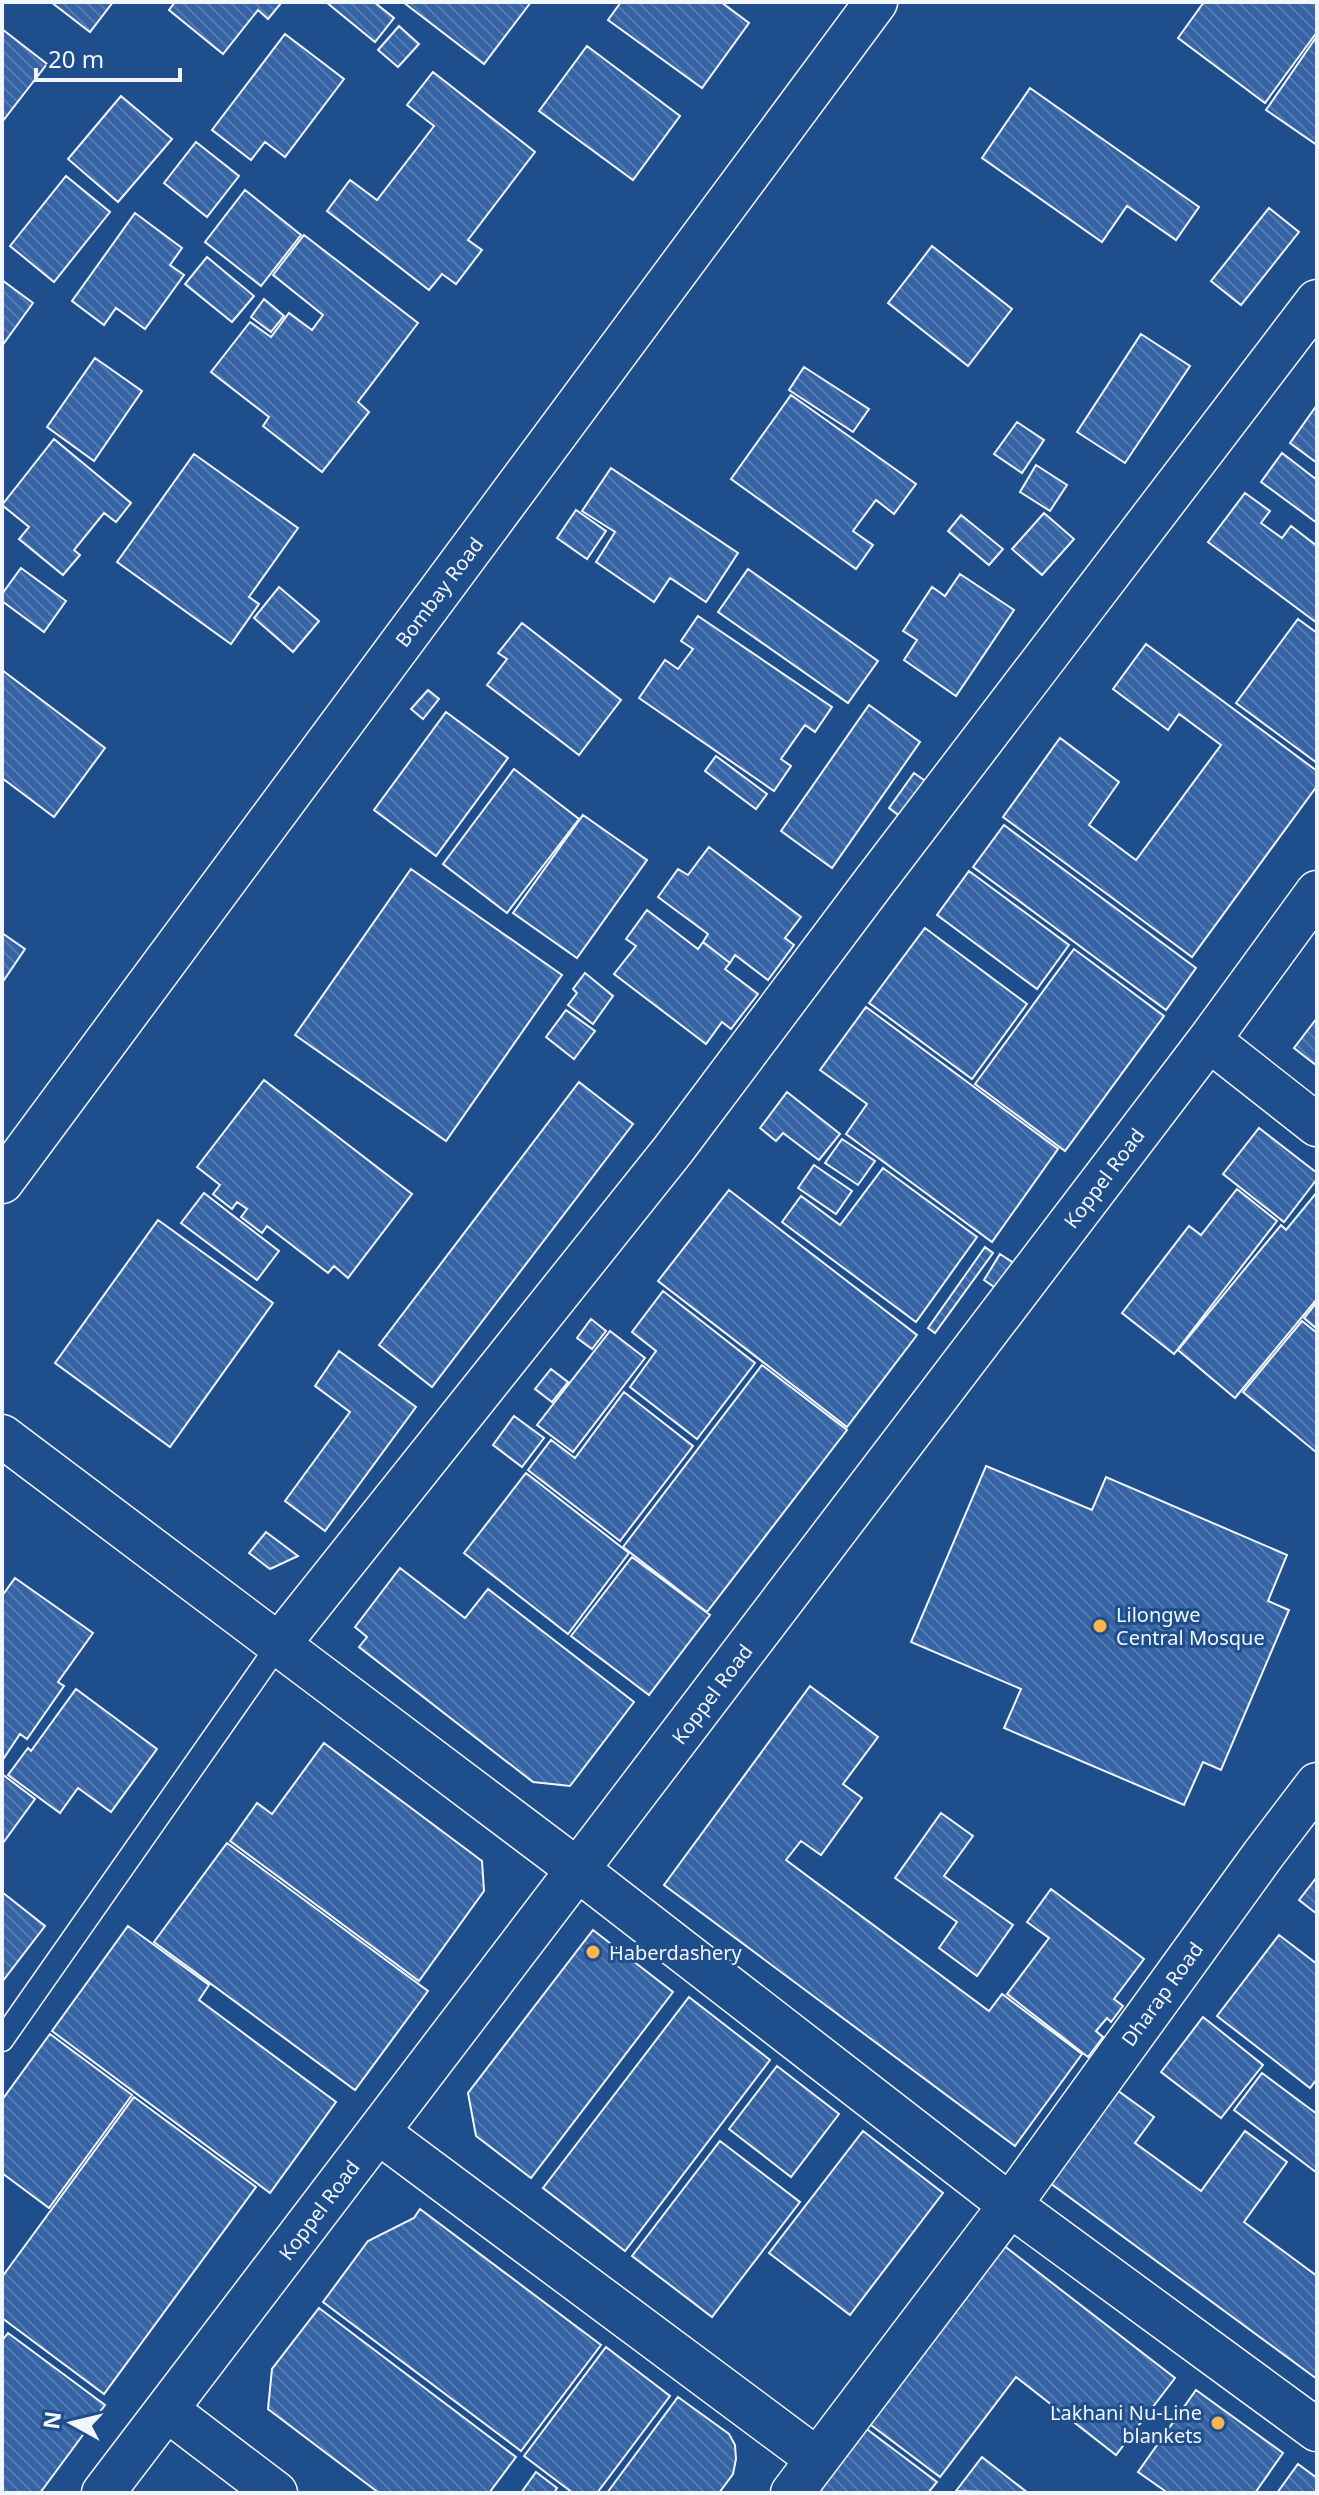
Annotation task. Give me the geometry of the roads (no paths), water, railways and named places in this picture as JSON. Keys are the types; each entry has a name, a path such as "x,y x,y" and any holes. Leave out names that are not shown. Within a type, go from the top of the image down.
{"street":[{"name":"Bombay Road","path":"2,1182 876,2"},
{"path":"279,1644 673,1150 1317,301"},
{"name":"Koppel Road","path":"103,2493 1209,1040 1317,892"},
{"path":"1209,1040 1317,1125"},
{"path":"2,1436 578,1870 1010,2205 1317,2430"},
{"name":"Dharap Road","path":"792,2493 1010,2205 1317,1784"},
{"path":"378,2132 817,2459"},
{"path":"167,2410 276,2493"}],"lane":[{"path":"2,2040 279,1644"}],"place":[{"name":"Lilongwe Central Mosque","path":"1100,1626"},
{"name":"Haberdashery","path":"593,1952"},
{"name":"Lakhani Nu-Line blankets","path":"1218,2423"}]}
